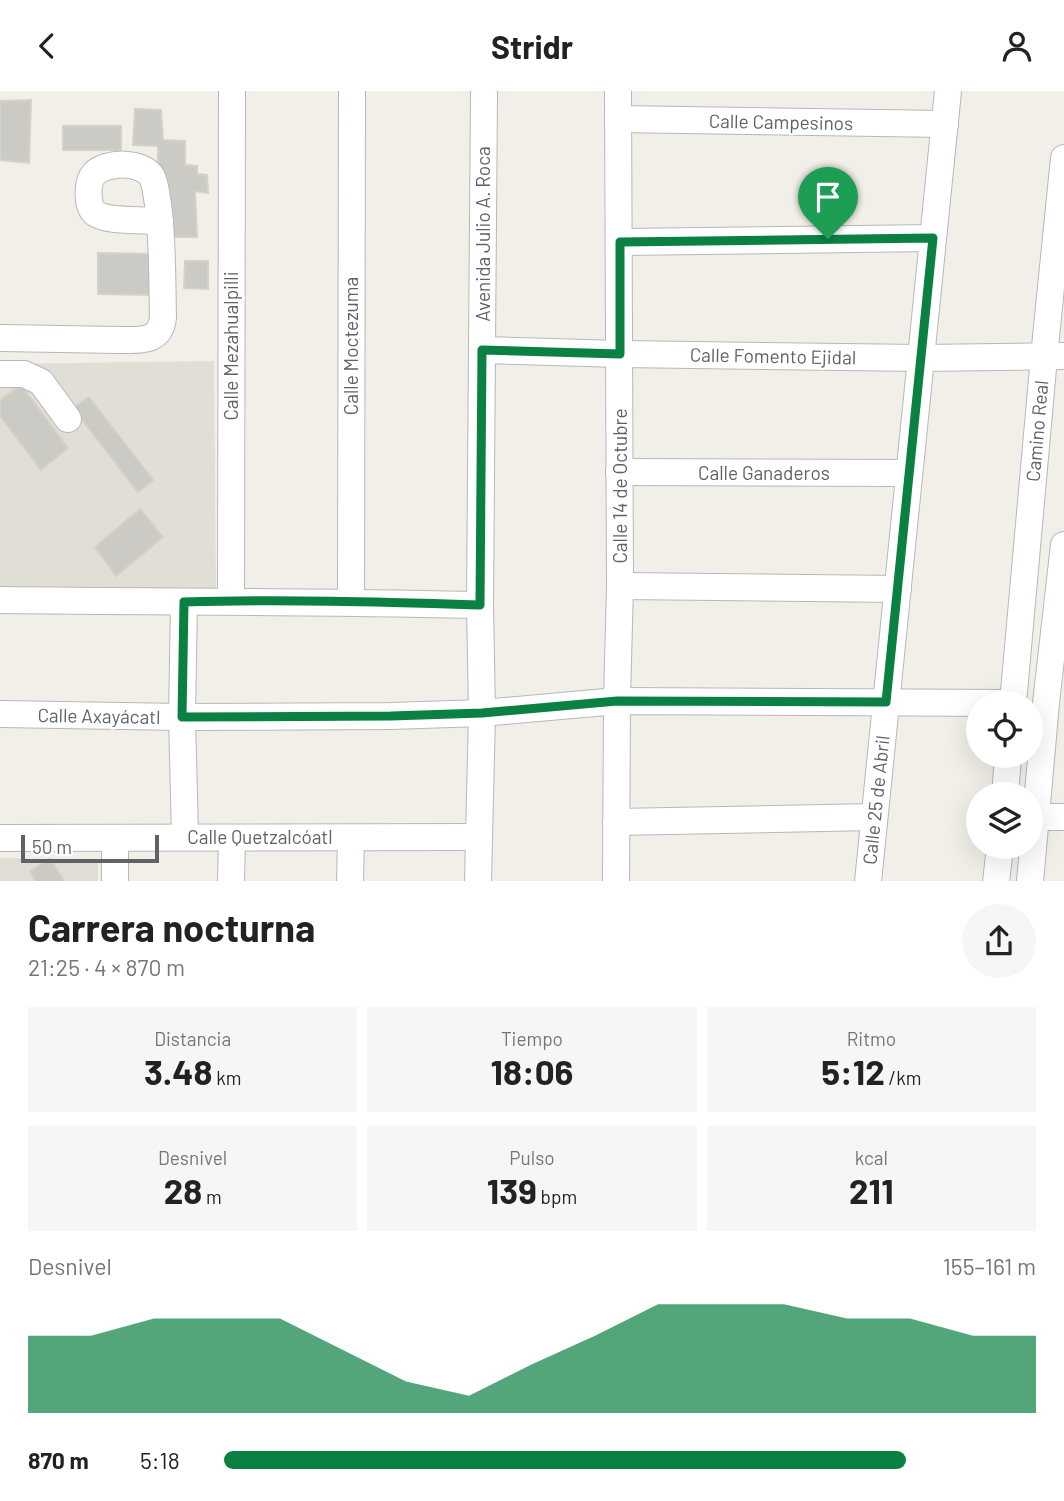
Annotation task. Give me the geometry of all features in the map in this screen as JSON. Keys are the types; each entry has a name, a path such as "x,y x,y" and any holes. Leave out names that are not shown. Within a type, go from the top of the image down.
{"street":[{"name":"Calle Mezahualpilli","path":"231,601 232,91"},
{"name":"Calle Moctezuma","path":"351,601 352,91"},
{"name":"Avenida Julio A. Roca","path":"478,881 482,713 480,605 484,91"},
{"name":"Calle 14 de Octubre","path":"616,881 620,586 618,91"},
{"name":"Calle 25 de Abril","path":"868,881 948,91"},
{"name":"Calle Campesinos","path":"618,119 945,124"},
{"name":"Camino Real","path":"1013,691 1054,356 1064,158"},
{"path":"0,338 127,340 153,336 159,331 163,317 160,221"},
{"path":"620,242 933,238"},
{"name":"Calle Fomento Ejidal","path":"482,350 921,358 1054,356"},
{"path":"0,373 24,374 41,382 68,419"},
{"name":"Calle Ganaderos","path":"619,472 909,473"},
{"path":"1042,782 1055,703 1064,545"},
{"path":"620,586 898,589"},
{"path":"0,600 351,601 480,605"},
{"path":"184,602 182,717 185,837"},
{"name":"Calle Axayácatl","path":"0,714 391,716 482,713 617,701 966,703"},
{"path":"617,822 874,817"},
{"path":"1043,817 1064,817"},
{"name":"Calle Quetzalcóatl","path":"0,838 478,837"},
{"path":"115,838 116,881"},
{"path":"231,881 232,838"},
{"path":"351,838 351,881"},
{"path":"996,881 999,859"},
{"path":"1030,881 1032,859"}],"shaded area":[{"path":"214,361 216,593 0,592 0,364"},
{"path":"0,858 98,860 98,881 0,881"}],"building":[{"path":"31,100 29,163 0,160 0,101"},
{"path":"135,109 161,110 163,140 185,141 185,165 197,166 197,174 207,175 208,193 195,191 197,237 170,237 170,189 158,189 158,146 133,145"},
{"path":"63,126 121,126 121,150 63,150"},
{"path":"98,253 155,254 154,295 98,294"},
{"path":"185,261 208,261 208,289 184,288"},
{"path":"21,385 68,448 41,470 0,416 0,400"},
{"path":"89,397 153,480 138,492 73,408"},
{"path":"140,509 163,537 116,576 95,547"},
{"path":"50,859 64,881 35,881 30,871"}],"route":[{"path":"933,238 886,702 617,701 482,713 182,717 184,602 351,601 480,605 482,350 620,354 620,242 828,239 933,238"}]}
